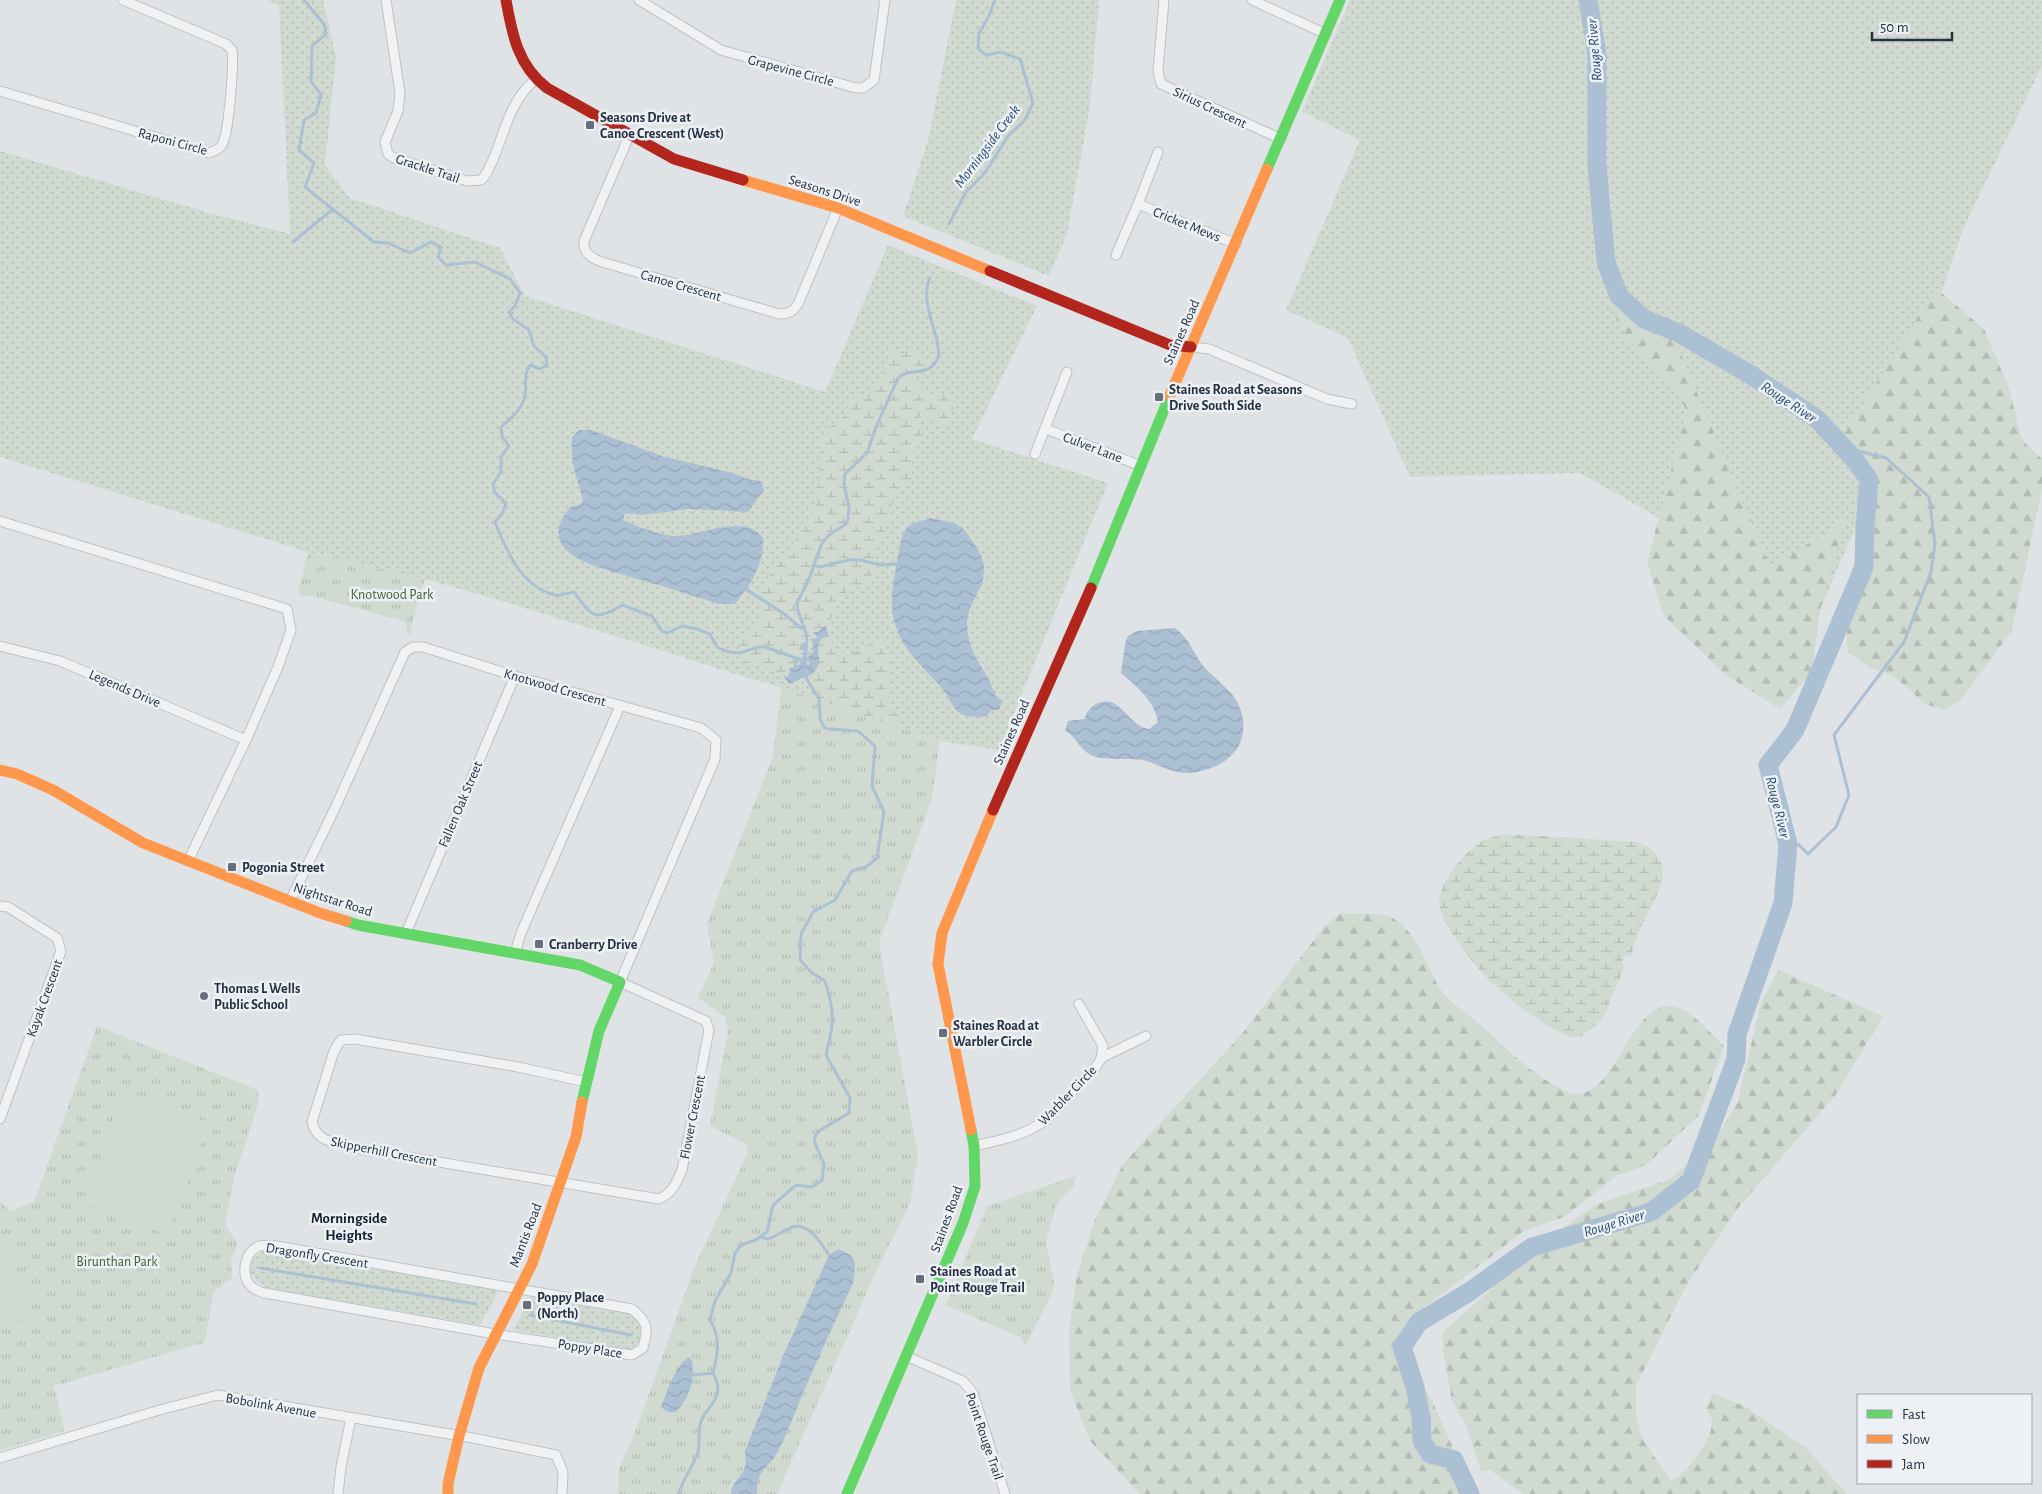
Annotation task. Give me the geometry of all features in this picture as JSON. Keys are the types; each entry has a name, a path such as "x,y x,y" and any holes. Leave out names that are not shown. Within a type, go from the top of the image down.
{"street":[{"name":"Raponi Circle","path":"0,91 209,153 216,151 220,148 224,136 233,72 232,50 226,44 123,0"},
{"name":"Grackle Trail","path":"386,0 400,92 398,110 385,142 388,154 394,158 467,181 481,180 487,173 513,108 526,87 536,79"},
{"name":"Seasons Drive","path":"506,0 510,26 518,52 536,79 674,159 838,208 1170,345 1191,347"},
{"name":"Grapevine Circle","path":"639,0 721,50 863,88 874,80 885,0"},
{"name":"Sirius Crescent","path":"1164,0 1158,71 1158,79 1161,84 1281,139"},
{"path":"1252,0 1326,34"},
{"name":"Staines Road","path":"847,1494 850,1482 963,1223 975,1186 974,1146 938,964 942,933 984,830 1082,610 1191,347 1340,0"},
{"name":"Canoe Crescent","path":"630,134 584,241 585,250 590,256 602,262 779,314 786,314 792,311 800,302 838,208"},
{"name":"Cricket Mews","path":"1116,255 1158,152"},
{"name":"Cricket Mews","path":"1138,204 1236,244"},
{"path":"1191,347 1209,349 1327,399 1352,404"},
{"name":"Culver Lane","path":"1035,454 1067,372"},
{"name":"Culver Lane","path":"1046,429 1141,466"},
{"path":"0,521 287,609 291,630 278,667 246,740 188,861"},
{"name":"Legends Drive","path":"0,646 60,661 246,740"},
{"name":"Knotwood Crescent","path":"290,901 336,806 405,652 413,647 423,647 515,676 702,728 716,740 715,759 620,982"},
{"name":"Fallen Oak Street","path":"406,933 515,676"},
{"path":"516,953 522,933 620,706"},
{"name":"Nightstar Road","path":"0,770 38,783 144,844 290,901 358,925 580,965 620,982"},
{"name":"Kayak Crescent","path":"0,906 8,907 57,938 61,951 0,1119"},
{"name":"Mantis Road","path":"448,1494 459,1436 479,1368 532,1264 576,1137 586,1082 599,1031 620,982"},
{"name":"Flower Crescent","path":"561,1183 659,1199 667,1196 674,1188 682,1170 709,1030 706,1021 620,982"},
{"name":"Warbler Circle","path":"974,1146 1018,1136 1038,1126 1046,1120 1095,1068 1101,1058 1103,1046 1079,1004"},
{"name":"Warbler Circle","path":"1101,1058 1146,1036"},
{"name":"Skipperhill Crescent","path":"561,1183 349,1147 321,1138 313,1129 312,1122 334,1051 341,1040 355,1039 518,1066 586,1082"},
{"name":"Dragonfly Crescent","path":"496,1334 259,1291 250,1285 245,1271 246,1261 250,1252 260,1246 271,1245 519,1289"},
{"name":"Poppy Place","path":"496,1334 632,1355 642,1348 648,1330 644,1318 632,1309 519,1289"},
{"name":"Point Rouge Trail","path":"906,1356 963,1381 973,1393 1005,1494"},
{"name":"Bobolink Avenue","path":"0,1458 163,1409 218,1396 459,1436 556,1455 563,1472 562,1494"},
{"path":"338,1494 341,1467 351,1418"}],"green space":[{"path":"268,0 323,0 336,57 325,165 350,198 500,248 525,296 825,392 888,245 1037,306 972,439 1108,483 999,750 940,741 781,688 515,605 425,579 308,552 0,457 0,151 206,212 290,234 279,6","holes":["804,661 813,674 801,680 787,683 784,677"]},
{"path":"956,0 1099,0 1090,106 1067,234 1049,276 903,216 928,140"},
{"path":"1350,0 2042,0 2042,66 1963,229 1893,438 1820,610 1580,473 1410,477 1348,338 1286,310 1360,140 1302,112"},
{"path":"1936,288 1984,329 2009,388 2022,440 2042,459 2042,489 2012,630 1961,700 1945,710 1925,704 1894,676 1870,668 1847,651 1847,588 1863,529 1870,490 1866,464 1842,437"},
{"path":"1610,297 1642,324 1676,342 1771,569 1846,518 1820,610 1812,672 1780,709 1726,675 1664,616 1647,563 1686,412 1679,390 1633,346 1618,324"},
{"path":"908,348 916,349 919,355 925,357 932,366 924,372 907,374 924,393 933,397 944,393 950,396 955,404 951,416 945,422 945,427 924,417 918,417 919,429 924,433 912,461 913,480 896,488 892,494 892,513 880,543 880,551 875,560 874,573 861,585 854,586 838,601 831,618 829,636 837,650 844,653 853,653 881,637 891,657 888,703 900,718 893,728 820,714 819,699 806,678 817,667 819,641 827,635 827,628 822,628 815,634 818,638 811,640 814,647 810,665 805,664 804,661 807,643 800,664 787,674 787,677 762,665 744,663 746,655 737,643 759,625 762,620 761,604 775,562 785,556 788,548 805,526 815,507 818,497 820,444 824,430 840,421 845,415 851,396 867,396 879,383 886,379 885,372 888,353 894,349 904,355"},
{"name":"Knotwood Park","path":"308,552 425,579 410,634 408,635 406,624 403,621 307,595 303,597 298,592"},
{"path":"781,688 940,741 932,799 879,943 918,1155 910,1203 880,1263 777,1494 618,1494 619,1468 634,1435 694,1268 748,1152 746,1144 710,1126 728,1031 725,1017 698,998 714,963 707,924 773,756"},
{"path":"1508,834 1638,842 1653,851 1661,861 1662,881 1638,934 1631,956 1625,955 1622,963 1624,967 1622,973 1606,1010 1597,1024 1578,1037 1558,1032 1546,1025 1532,1016 1490,981 1469,957 1443,918 1439,900 1446,880 1452,870 1467,853 1482,841"},
{"path":"1341,913 1383,915 1394,919 1403,926 1418,946 1441,990 1448,998 1531,1069 1568,1092 1584,1093 1597,1085 1609,1071 1643,1020 1656,1009 1670,1006 1685,1011 1700,1022 1724,1046 1699,1115 1646,1165 1616,1176 1564,1217 1525,1230 1425,1306 1413,1319 1408,1338 1412,1365 1434,1405 1472,1494 1140,1494 1090,1441 1070,1390 1069,1331 1077,1274 1095,1220 1123,1164 1246,1029 1324,927"},
{"path":"1778,970 1883,1016 1837,1093 1739,1207 1687,1284 1636,1386 1636,1416 1643,1440 1671,1481 1677,1478 1690,1465 1708,1437 1712,1422 1706,1408 1713,1393 1746,1407 1806,1448 1847,1494 1523,1494 1490,1470 1481,1471 1466,1425 1452,1401 1442,1333 1543,1242 1596,1205 1670,1179 1713,1143 1737,1104 1761,1003"},
{"name":"Birunthan Park","path":"97,1026 258,1090 259,1101 234,1178 225,1225 238,1244 231,1260 232,1278 214,1291 203,1343 54,1386 65,1431 0,1450 0,1201 10,1211 34,1202"},
{"path":"125,1090 209,1123 168,1235 83,1203"},
{"path":"1076,1176 1074,1186 1056,1205 1046,1241 1054,1284 1050,1297 1025,1347 1022,1338 946,1305 987,1206"},
{"path":"1,1249 19,1265 14,1272 26,1290 28,1288 27,1323 20,1321 13,1315 0,1313"},
{"path":"265,1250 496,1290 497,1294 480,1325 266,1288 256,1281 250,1272 253,1258"},
{"path":"532,1296 634,1314 644,1324 642,1336 637,1345 630,1350 513,1330"}],"water":[{"path":"579,430 591,430 665,457 761,481 764,490 748,512 689,509 642,515 625,513 623,520 656,533 670,536 734,526 755,530 763,538 762,556 751,582 735,604 719,604 605,569 579,559 566,549 561,543 558,530 562,518 572,506 580,505 583,501 574,470 572,455 572,437"},
{"path":"930,518 960,526 973,542 983,561 982,582 969,611 967,627 970,645 993,690 996,691 995,696 1002,700 999,710 991,710 987,716 967,716 956,710 938,684 914,658 897,630 894,621 892,592 902,537 906,529 911,525"},
{"path":"825,625 829,636 819,643 820,662 813,674 789,684 784,675 787,677 789,669 800,664 799,660 802,660 804,650 799,650 801,644 807,642 804,661 805,664 809,665 810,663 806,659 814,651 810,649 813,647 813,642 810,639 818,638 813,632 818,632"},
{"path":"1175,628 1188,641 1204,667 1236,700 1241,711 1243,732 1235,751 1219,764 1194,773 1180,773 1142,760 1108,759 1089,754 1072,735 1065,731 1068,721 1085,719 1089,710 1096,704 1112,702 1141,727 1149,729 1158,722 1149,701 1121,673 1125,644 1128,636 1137,631"},
{"path":"838,1249 849,1255 854,1262 853,1283 780,1448 761,1474 757,1485 757,1494 731,1494 734,1485 744,1470 745,1451 783,1356 829,1255"},
{"path":"689,1357 692,1360 693,1374 688,1394 676,1412 668,1412 661,1407 676,1372"}],"waterway":[{"path":"304,0 324,24 326,34 312,46 311,81 321,95 316,113 304,120 299,150 314,163 305,187 374,242 388,243 410,253 431,242 441,247 438,257 446,265 475,262 510,279 520,293 515,306 509,312 513,319 529,330 534,346 546,357 547,365 540,369 530,365 527,372 524,401 516,413 501,427 502,437 509,446 501,457 501,472 493,484 495,493 506,503 502,514 495,522 516,566 524,576 543,591 555,595 574,592 589,611 594,614 605,614 622,605 652,616 662,631 667,633 682,626 710,634 717,647 728,652 740,653 758,647 765,647 804,661"},
{"name":"Morningside Creek","path":"949,224 966,192 985,173 1008,136 1025,120 1033,103 1020,59 1001,52 986,55 978,49 979,33 989,16 995,0"},
{"name":"Rouge River","path":"1470,1494 1454,1460 1430,1454 1422,1441 1421,1417 1415,1387 1402,1347 1419,1322 1469,1292 1532,1247 1651,1212 1691,1181 1736,1059 1737,1034 1783,903 1788,844 1768,765 1795,730 1864,567 1869,480 1856,461 1817,419 1751,375 1679,333 1644,319 1619,296 1606,262 1597,166 1597,54 1588,0"},
{"path":"293,242 333,209"},
{"name":"Morningside Creek","path":"805,665 807,636 797,603 809,579 822,543 829,535 846,524 848,519 849,507 844,485 845,474 867,453 876,427 898,378 909,372 926,370 935,363 939,355 928,306 927,287 930,278"},
{"path":"1798,844 1808,854 1836,827 1849,795 1834,735 1904,642 1931,572 1935,544 1929,497 1886,458 1854,450"},
{"path":"813,565 820,567 848,560 860,560 881,565 897,564"},
{"path":"747,590 783,613 801,628 805,627"},
{"path":"795,665 797,658"},
{"name":"Morningside Creek","path":"679,1494 698,1452 699,1428 702,1418 717,1396 717,1382 713,1373 718,1346 716,1333 710,1320 715,1301 731,1273 735,1253 741,1245 756,1240 767,1232 773,1205 796,1185 812,1187 822,1180 824,1164 814,1141 817,1132 849,1113 850,1098 826,1055 831,1034 832,1018 828,992 825,981 812,973 800,960 801,934 813,912 835,900 852,871 866,867 877,858 884,812 872,786 875,746 858,731 828,729 824,727 820,719 819,699 806,678 807,676"},
{"path":"761,1237 768,1239 799,1226 814,1235 829,1255"},
{"path":"260,1268 476,1304"},
{"path":"530,1315 631,1335"},
{"path":"693,1375 713,1373"}],"traffic: fast":[{"path":"1267,169 1340,0"},
{"path":"1091,588 1170,395"},
{"path":"346,921 358,925 580,965 620,982 599,1031 582,1102"},
{"path":"847,1494 963,1223 975,1186 974,1146 971,1130"}],"traffic: slow":[{"path":"1170,395 1267,169"},
{"path":"743,180 838,208 990,271"},
{"path":"0,770 17,774 53,790 143,843 320,913 346,921"},
{"path":"971,1130 938,964 942,933 993,810"},
{"path":"448,1494 448,1484 459,1436 479,1368 532,1264 576,1137 582,1102"}],"traffic: jam":[{"path":"506,0 514,37 523,59 529,70 547,88 674,159 743,180"},
{"path":"990,271 1170,345 1191,347"},
{"path":"993,810 1091,588"}],"place":[{"name":"Seasons Drive at Canoe Crescent (West)","path":"590,125"},
{"name":"Staines Road at Seasons Drive South Side","path":"1159,397"},
{"name":"Pogonia Street","path":"232,867"},
{"name":"Cranberry Drive","path":"539,944"},
{"name":"Thomas L Wells Public School","path":"204,996"},
{"name":"Staines Road at Warbler Circle","path":"943,1033"},
{"name":"Staines Road at Point Rouge Trail","path":"920,1279"},
{"name":"Poppy Place (North)","path":"527,1305"}],"district":[{"name":"Morningside Heights","path":"349,1226"}]}
